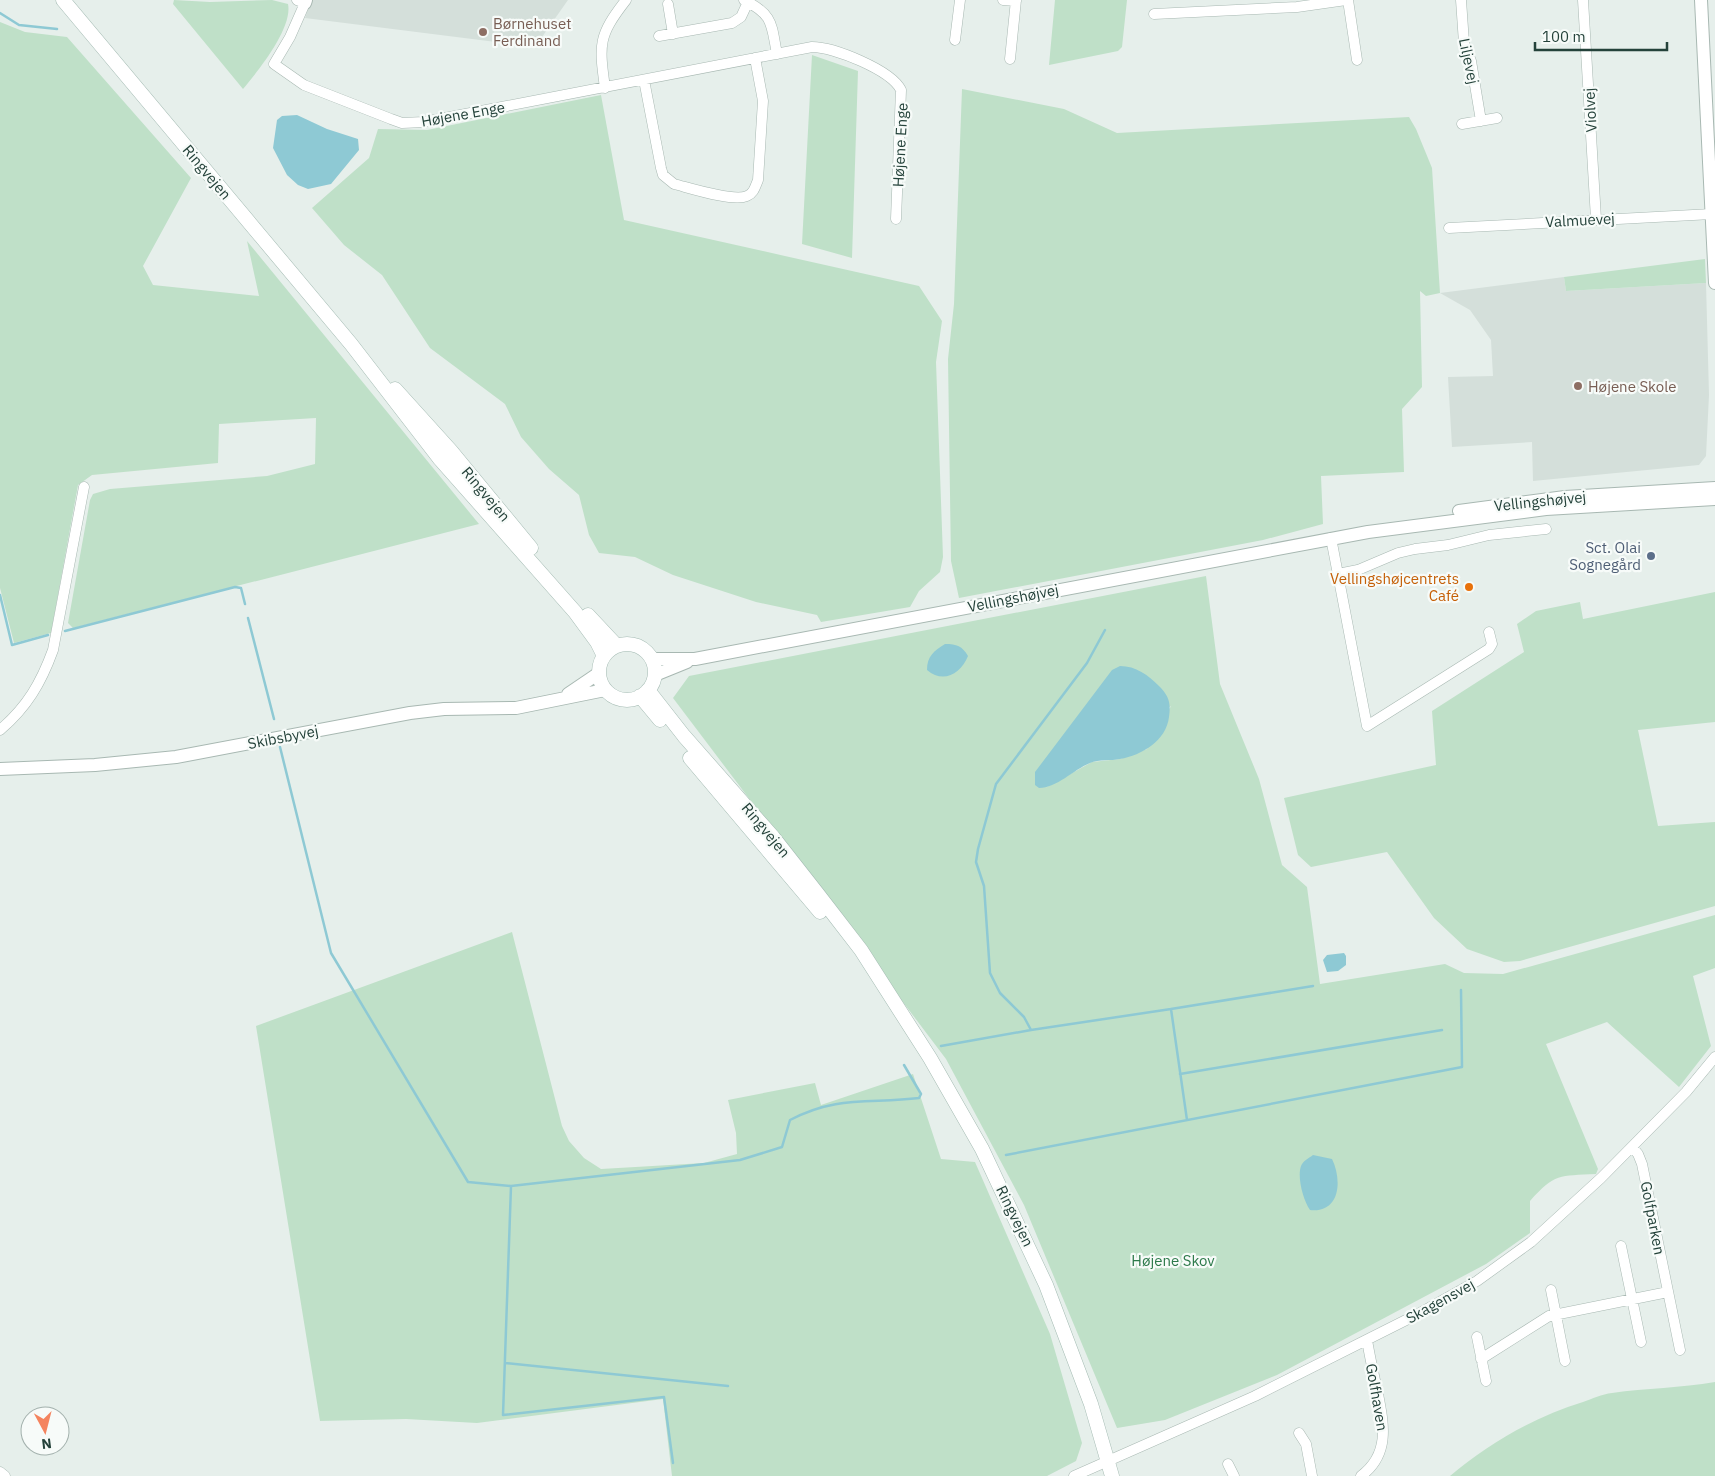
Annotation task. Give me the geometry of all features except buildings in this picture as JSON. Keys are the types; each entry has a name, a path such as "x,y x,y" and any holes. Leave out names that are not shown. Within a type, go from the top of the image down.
{"main road":[{"name":"Ringvejen","path":"63,0 351,344 439,458 575,612 597,642 604,656"},
{"name":"Ringvejen","path":"351,344 451,451 588,615 617,646"},
{"path":"628,644 640,647 652,659 655,675 644,693 622,699 606,690 599,674 604,656 617,646 628,644"},
{"name":"Ringvejen","path":"644,693 773,837 861,950 930,1058 982,1149 1021,1228 1066,1334 1112,1476"}],"street":[{"path":"605,88 600,54 603,35 608,23 626,0"},
{"path":"955,40 960,0"},
{"path":"1003,0 1016,1 1010,60"},
{"path":"1154,14 1297,7 1347,0 1357,60"},
{"name":"Liljevej","path":"1461,0 1464,43 1470,60 1481,121"},
{"name":"Violvej","path":"1583,0 1596,219"},
{"path":"1700,0 1715,283"},
{"name":"Højene Enge","path":"303,1 290,37 274,64 304,85 391,119 412,124 776,54 823,47 833,50 897,81 901,90 896,219"},
{"path":"658,36 732,23 741,17 746,1 765,12 770,21 776,54"},
{"path":"668,4 673,34"},
{"path":"644,80 661,168 666,180 674,184 728,196 748,196 754,191 758,180 763,100 755,58"},
{"path":"1462,124 1497,118"},
{"name":"Valmuevej","path":"1449,228 1712,214"},
{"path":"0,730 18,715 32,696 44,674 53,650 84,487"},
{"name":"Vellingshøjvej","path":"1368,532 1385,525 1493,505 1565,497 1715,488"},
{"name":"Vellingshøjvej","path":"652,659 695,659 1368,532 1528,511 1715,499"},
{"name":"Vellingshøjvej","path":"1338,574 1358,570 1387,557 1415,549 1448,545 1489,535 1546,529"},
{"path":"1331,538 1367,726 1489,649 1492,644 1489,632"},
{"name":"Vellingshøjvej","path":"655,675 695,659"},
{"name":"Skibsbyvej","path":"564,697 599,674"},
{"name":"Skibsbyvej","path":"0,769 95,765 176,758 410,713 444,710 498,710 606,690"},
{"name":"Skagensvej","path":"1074,1476 1255,1396 1367,1340 1468,1286 1532,1242 1632,1147 1686,1092 1715,1058"},
{"name":"Golfparken","path":"1632,1147 1638,1154 1642,1164 1680,1350"},
{"path":"1621,1246 1641,1342"},
{"path":"1551,1290 1565,1361"},
{"path":"1481,1359 1549,1316 1668,1292"},
{"path":"1477,1337 1486,1381"},
{"name":"Golfhaven","path":"1361,1476 1375,1463 1380,1454 1384,1430 1367,1340"},
{"path":"1300,1433 1306,1444 1312,1476"},
{"path":"1228,1464 1234,1476"},
{"path":"0,1472 5,1476"}],"shaded area":[{"name":"Børnehuset Ferdinand","path":"311,0 568,0 535,47 305,18"},
{"name":"Højene Skole","path":"1564,277 1566,291 1706,283 1709,395 1706,456 1699,465 1533,481 1532,442 1452,447 1448,377 1493,376 1491,340 1470,310 1440,293"}],"green space":[{"path":"174,0 210,2 272,0 288,4 288,14 280,37 273,49 243,89 173,4"},
{"path":"1055,0 1127,0 1122,47 1118,51 1049,65"},
{"path":"0,22 25,32 67,37 191,178 143,266 153,285 259,296 247,241 479,524 73,628 68,623 90,500 93,494 110,489 267,476 315,464 316,418 219,424 218,463 92,475 78,485 51,633 14,643 0,588"},
{"path":"812,55 858,71 852,258 802,244"},
{"path":"962,89 1064,109 1117,133 1409,117 1432,168 1440,293 1426,296 1420,291 1422,387 1402,409 1404,472 1321,476 1323,524 1263,540 959,598 951,561 948,359 954,304"},
{"path":"601,95 624,220 919,286 942,321 936,362 943,557 940,572 919,591 910,607 821,622 817,615 756,602 673,575 635,557 599,553 589,535 579,495 549,469 521,437 505,404 430,348 382,275 344,245 312,208 369,158 378,129 427,130"},
{"path":"1705,259 1706,283 1566,291 1564,277"},
{"name":"Højene Skov","path":"1206,576 1220,684 1259,779 1282,865 1307,887 1320,984 1445,964 1464,973 1503,974 1715,915 1715,968 1693,976 1711,1046 1679,1087 1607,1022 1546,1044 1598,1169 1596,1174 1565,1176 1552,1181 1530,1201 1530,1233 1486,1264 1277,1375 1165,1420 1117,1428 1024,1205 946,1059 673,698 689,676","holes":["1171,706 1147,749 1120,759 1092,762 1045,788"]},
{"path":"1715,592 1715,722 1638,730 1658,826 1715,822 1715,906 1520,961 1504,962 1467,949 1434,918 1387,852 1311,867 1298,855 1284,798 1436,765 1432,711 1524,652 1517,624 1536,611 1580,602 1583,619"},
{"path":"512,932 562,1126 569,1141 584,1158 601,1169 704,1163 737,1154 736,1133 728,1100 815,1083 821,1105 913,1074 941,1159 975,1162 1050,1334 1082,1443 1076,1461 1047,1476 672,1476 663,1399 477,1423 406,1419 320,1421 256,1026"},
{"path":"1715,1382 1715,1476 1450,1476 1480,1453 1513,1432 1547,1415 1601,1395"}],"water":[{"path":"297,115 327,129 358,139 359,150 331,184 308,189 298,185 287,175 273,148 277,120 282,116"},
{"path":"945,644 959,646 968,656 961,668 956,672 951,675 939,676 927,670 927,665 932,654"},
{"path":"1120,666 1126,666 1146,675 1165,693 1170,712 1167,726 1163,733 1152,746 1137,754 1120,759 1094,762 1059,782 1039,788 1035,785 1035,772 1112,670"},
{"path":"1344,953 1346,965 1338,971 1327,972 1323,960 1327,955"},
{"path":"1313,1155 1332,1159 1338,1185 1333,1200 1328,1206 1310,1210 1301,1188 1300,1171 1303,1163"}],"waterway":[{"path":"0,13 19,25 57,29"},
{"path":"65,631 235,587 241,588 245,604"},
{"path":"0,595 12,645 48,635"},
{"path":"248,618 274,719"},
{"path":"1031,1030 1024,1017 1000,993 990,973 984,886 976,862 978,849 996,784 1087,663 1105,630"},
{"path":"280,747 331,953 468,1182 511,1186 740,1160 782,1147 790,1120 807,1112 823,1107 854,1102 919,1098 921,1094 904,1065"},
{"path":"1171,1009 1313,986"},
{"path":"1006,1155 1462,1067 1461,990"},
{"path":"941,1046 1031,1030 1171,1009 1187,1120"},
{"path":"1180,1074 1442,1030"},
{"path":"511,1186 503,1415 664,1397 673,1463"},
{"path":"505,1363 728,1386"}],"place":[{"name":"Børnehuset Ferdinand","path":"483,32"},
{"name":"Højene Skole","path":"1578,386"},
{"name":"Sct. Olai Sognegård","path":"1651,556"},
{"name":"Vellingshøjcentrets Café","path":"1469,587"}]}
